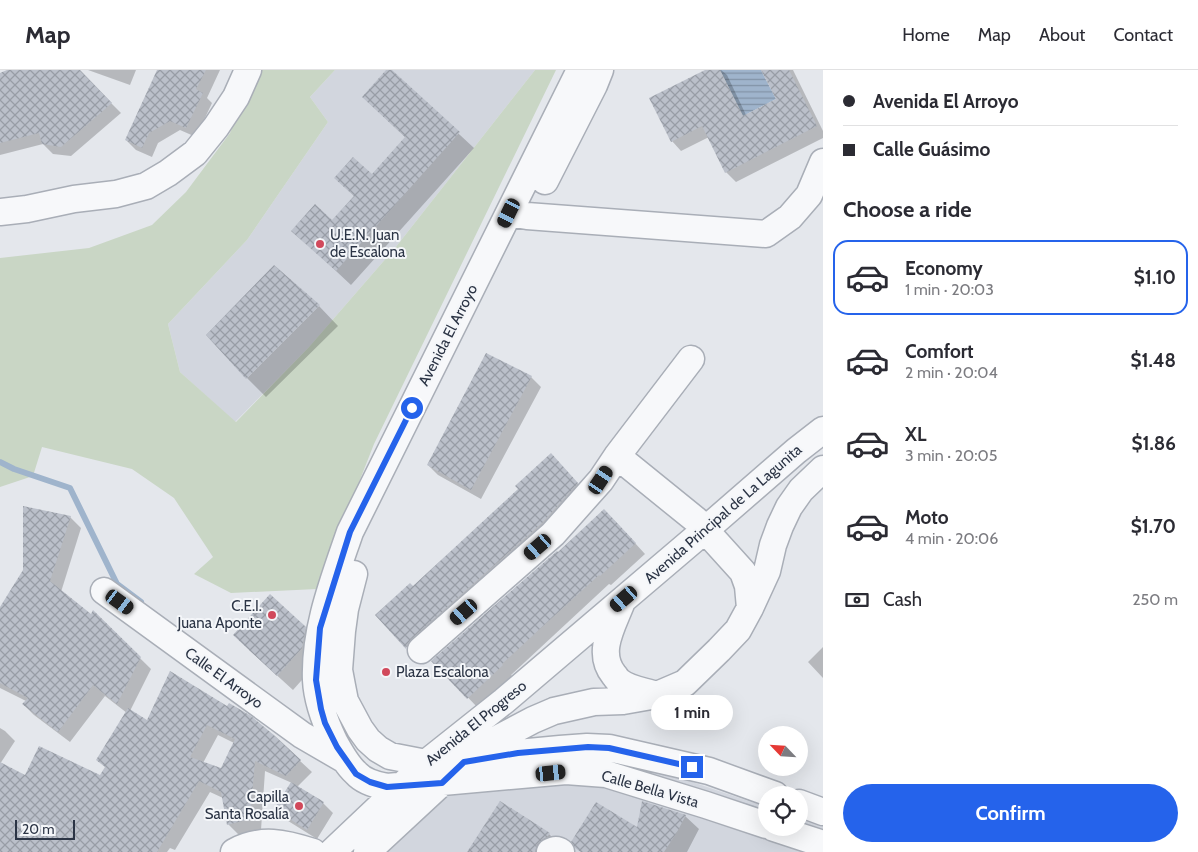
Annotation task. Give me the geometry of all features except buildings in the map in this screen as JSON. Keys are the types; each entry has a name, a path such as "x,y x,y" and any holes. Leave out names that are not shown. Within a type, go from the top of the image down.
{"street":[{"path":"0,212 116,194 146,186 168,173 195,153 216,127 236,97 248,70"},
{"name":"Avenida El Arroyo","path":"580,70 518,214 370,530 356,565 342,630 339,670 345,701 360,729 378,749 390,756 434,773 464,762 518,753 588,747 609,748 709,771 758,789"},
{"name":"Avenida El Arroyo","path":"402,785 387,787 370,782 356,774 337,747 325,723 316,680 320,628 350,532 518,214 594,85 600,70"},
{"path":"518,214 766,234 790,218 809,195 823,162"},
{"path":"421,650 553,534 601,480 691,359"},
{"name":"Avenida Principal de La Lagunita","path":"624,599 823,430"},
{"path":"617,456 696,520 743,572 748,586 750,608"},
{"name":"Avenida Principal de La Lagunita","path":"657,695 685,683 738,630 767,571 773,544 788,507 801,490 823,469"},
{"name":"Calle El Arroyo","path":"104,591 302,735 346,761"},
{"path":"624,599 608,636 606,660 611,672 619,682 657,695"},
{"name":"Avenida El Progreso","path":"368,852 434,773 504,701 624,599"},
{"name":"Avenida El Progreso","path":"464,762 497,739 554,711 594,702 623,701 657,695"},
{"name":"Calle Bella Vista","path":"434,773 566,771 606,774 758,822"},
{"name":"Avenida El Progreso","path":"332,852 402,785 434,773"},
{"path":"808,806 823,812"},
{"path":"798,836 823,844"},
{"path":"234,852 264,842 280,843 313,852"}],"shaded area":[{"name":"U.E.N. Juan de Escalona","path":"335,70 535,70 395,248 309,347 235,422 180,372 168,324 247,240 328,122 310,97"},
{"path":"565,754 639,764 758,804 758,836 808,836 808,821 823,826 823,852 374,852 425,798"}],"green space":[{"path":"256,70 335,70 310,97 328,122 247,240 168,324 180,372 236,422 309,347 395,248 535,70 556,70 374,444 317,589 231,593 194,574 213,557 174,498 132,469 42,447 33,476 0,487 0,258 89,248 152,225 186,192 230,133"}],"water":[{"path":"720,70 761,70 776,99 743,116"}],"waterway":[{"path":"0,462 14,469 70,488 117,584 141,602"}],"place":[{"name":"U.E.N. Juan de Escalona","path":"320,244"},
{"name":"C.E.I. Juana Aponte","path":"272,615"},
{"name":"Plaza Escalona","path":"386,672"},
{"name":"Capilla Santa Rosalía","path":"299,806"}],"route":[{"path":"412,408 350,532 320,628 316,680 321,709 325,723 337,747 356,774 370,782 387,787 442,783 464,762 518,753 588,747 609,748 692,767"}]}
